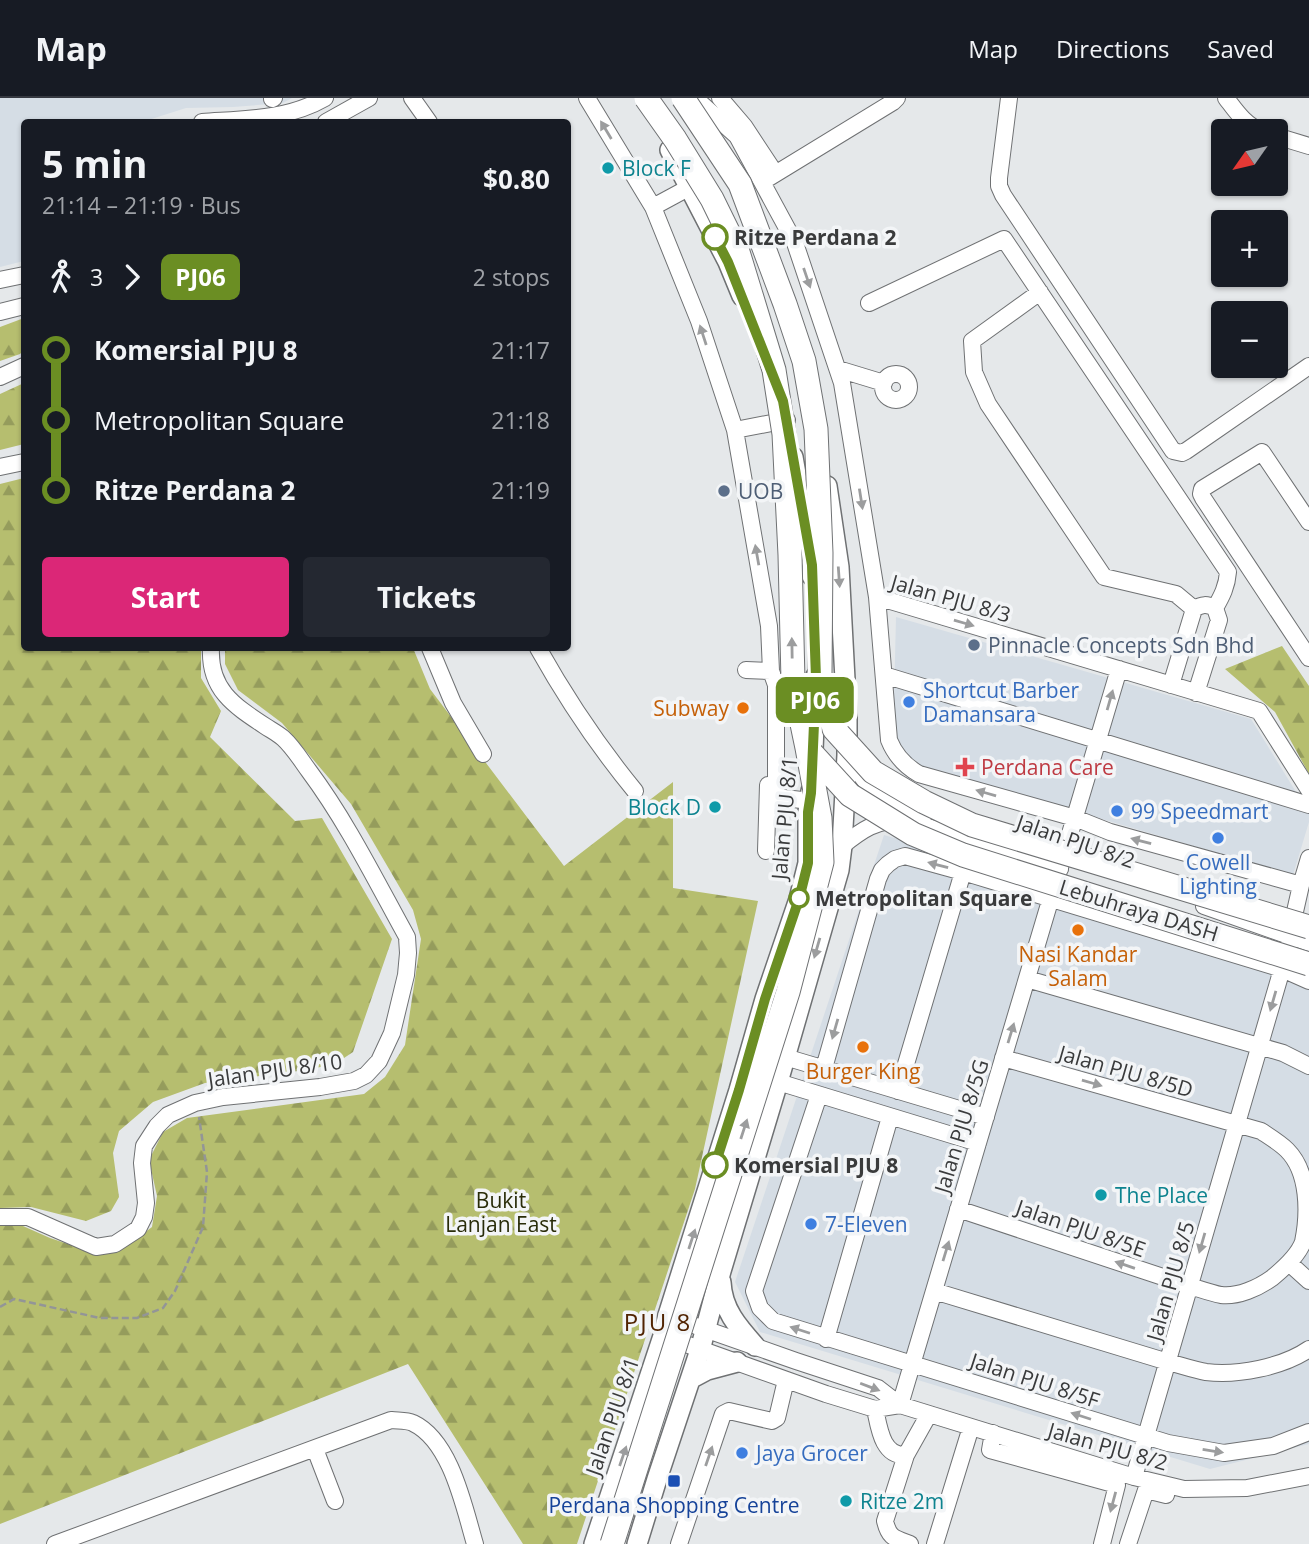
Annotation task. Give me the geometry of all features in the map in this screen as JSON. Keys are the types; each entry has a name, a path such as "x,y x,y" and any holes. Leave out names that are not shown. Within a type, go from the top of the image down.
{"highway":[{"path":"612,1544 788,992 822,862 820,818 793,681 784,434 774,370 738,252 712,199 675,139 644,98"},
{"name":"Lebuhraya DASH","path":"682,98 740,184 804,361 817,443 821,552 820,674 834,729 873,772 924,802 972,825 1299,931"},
{"name":"Lebuhraya DASH","path":"807,748 850,795 913,834 963,855 1309,964"}],"main road":[{"name":"Jalan PJU 8/1","path":"594,1544 663,1336 765,999 799,899 808,863 816,678 812,565 783,401 728,262 644,98"},
{"path":"637,1544 692,1378 721,1270 839,870 847,755 839,567 824,464 797,346 747,217 682,98"},
{"path":"721,1270 726,1309 755,1346"},
{"path":"692,1378 707,1370 737,1362"}],"street":[{"path":"258,119 274,102 311,106 325,98"},
{"path":"331,119 369,98"},
{"path":"412,98 427,119"},
{"path":"587,98 653,207 699,321 735,430 769,626 771,671 776,685 776,797 809,806"},
{"path":"695,98 737,136 759,162"},
{"path":"720,98 744,126 768,178 838,369 877,597"},
{"path":"768,178 897,98"},
{"path":"1009,98 999,178 1003,195 1173,451 1186,451 1309,366"},
{"path":"1226,98 1243,119"},
{"path":"1288,140 1309,146"},
{"path":"653,207 690,187"},
{"path":"869,303 1004,239 1228,572 1224,593 1215,608 1219,620 1196,693"},
{"path":"0,280 21,276"},
{"path":"1040,292 972,341 974,372 988,404 1104,577 1176,594 1194,609"},
{"path":"0,312 21,307"},
{"path":"0,377 21,367"},
{"path":"838,369 884,383"},
{"path":"735,430 787,420"},
{"path":"1309,522 1262,452 1202,489 1201,494 1309,658"},
{"path":"0,467 21,463"},
{"name":"Jalan PJU 8/3","path":"1301,885 1110,832 1075,818 919,774 911,769 898,757 888,740 877,597 1259,711 1309,790"},
{"path":"1171,685 1194,609 1199,605 1215,608"},
{"name":"Jalan PJU 8/10","path":"0,1217 28,1217 96,1247 115,1244 138,1228 144,1217 144,1146 168,1115 195,1103 354,1081 366,1075 379,1061 392,1033 406,975 407,937 317,782 283,738 236,706 223,693 213,674 211,651"},
{"path":"431,651 453,702 483,754"},
{"path":"540,651 587,727 635,791"},
{"path":"1061,864 1075,818 1089,750 1119,669"},
{"path":"746,670 771,671"},
{"path":"766,851 766,685 771,671"},
{"path":"884,676 1089,750 1309,805"},
{"name":"Jalan PJU 8/2","path":"847,755 863,779 887,798 1061,864"},
{"path":"768,805 809,806"},
{"name":"Jalan PJU 8/2","path":"842,846 876,822 903,819 1299,931 1309,943"},
{"path":"824,1068 882,870 895,859 905,856 1282,969 1309,981"},
{"name":"Jalan PJU 8/5","path":"1134,1477 1282,969 1299,931 1301,885 1309,858"},
{"name":"Jalan PJU 8/5G","path":"900,1405 1061,864"},
{"path":"898,1091 963,872"},
{"path":"1027,979 1283,1053 1309,1066"},
{"path":"785,1057 986,1116"},
{"name":"Jalan PJU 8/5D","path":"1003,1058 1261,1131 1288,1150 1298,1166 1308,1194"},
{"path":"778,1082 978,1143"},
{"name":"Jalan PJU 8/5F","path":"819,1095 754,1291 760,1308 773,1321 1168,1443 1224,1453 1273,1446 1309,1432"},
{"path":"826,1339 890,1117"},
{"path":"1308,1194 1308,1224 1303,1243 1289,1263 1309,1280"},
{"name":"Jalan PJU 8/5E","path":"958,1209 1222,1295 1255,1288 1289,1263"},
{"path":"934,1291 1206,1372 1273,1366 1309,1349"},
{"name":"Jalan PJU 8/2","path":"668,1315 878,1388 900,1405 1134,1477 1184,1489 1227,1490 1247,1489 1309,1476"},
{"name":"Jalan PJU 8/2","path":"663,1336 874,1409 900,1405"},
{"path":"679,1544 723,1414 729,1411 772,1421 777,1418 786,1380"},
{"path":"874,1409 885,1444 890,1451 906,1455"},
{"path":"910,1544 892,1538 885,1521 906,1455 929,1414"},
{"path":"55,1544 391,1420 410,1422 421,1428 437,1445 451,1466 475,1544"},
{"path":"935,1544 971,1427"},
{"path":"993,1433 990,1450 1117,1485 1102,1544"},
{"path":"315,1449 335,1501"},
{"path":"1128,1544 1146,1490 1180,1499 1228,1497 1227,1490"}],"path":[{"path":"0,1307 14,1299 100,1318 137,1318 163,1308 175,1291 203,1227 207,1172 195,1103"}],"shaded area":[{"path":"0,98 292,98 283,103 186,108 151,119 21,119 21,262 0,267"},
{"path":"896,617 1251,719 1309,813 1309,822 1293,875 910,763 893,744"},
{"path":"884,835 1309,955 1309,1444 1210,1469 760,1332 735,1282"}],"green space":[{"path":"21,319 21,353 0,361 0,327"},
{"path":"21,384 21,445 0,450 0,394"},
{"path":"21,479 21,651 201,651 201,678 221,711 210,737 295,821 322,818 392,939 353,1052 335,1064 205,1083 153,1102 119,1131 113,1153 119,1197 111,1211 86,1221 31,1207 0,1208 0,484"},
{"path":"1282,646 1309,686 1309,774 1275,712 1225,669"},
{"name":"Bukit Lanjan East","path":"225,651 414,651 430,689 564,866 673,782 673,888 758,901 695,1189 577,1544 523,1544 408,1364 0,1524 0,1224 14,1222 92,1252 128,1245 152,1227 157,1196 149,1160 163,1132 187,1118 364,1094 385,1077 405,1045 421,939 413,910 351,804 282,723 238,690 225,664"}],"bus line":[{"name":"PJ06","path":"715,237 728,262 783,401 812,565 816,678 808,812 808,863 715,1165"}],"place":[{"name":"Block F","path":"608,168"},
{"name":"Ritze Perdana 2","path":"715,237"},
{"name":"UOB","path":"724,491"},
{"name":"Pinnacle Concepts Sdn Bhd","path":"974,645"},
{"name":"Shortcut Barber Damansara","path":"909,702"},
{"name":"Subway","path":"743,708"},
{"name":"Perdana Care","path":"965,767"},
{"name":"Block D","path":"715,807"},
{"name":"99 Speedmart","path":"1117,811"},
{"name":"Cowell Lighting","path":"1218,838"},
{"name":"Metropolitan Square","path":"799,898"},
{"name":"Nasi Kandar Salam","path":"1078,930"},
{"name":"Burger King","path":"863,1047"},
{"name":"Komersial PJU 8","path":"715,1165"},
{"name":"The Place","path":"1101,1195"},
{"name":"7-Eleven","path":"811,1224"},
{"name":"Jaya Grocer","path":"742,1453"},
{"name":"Perdana Shopping Centre","path":"674,1481"},
{"name":"Ritze 2m","path":"846,1501"}],"district":[{"name":"PJU 8","path":"658,1321"}]}
